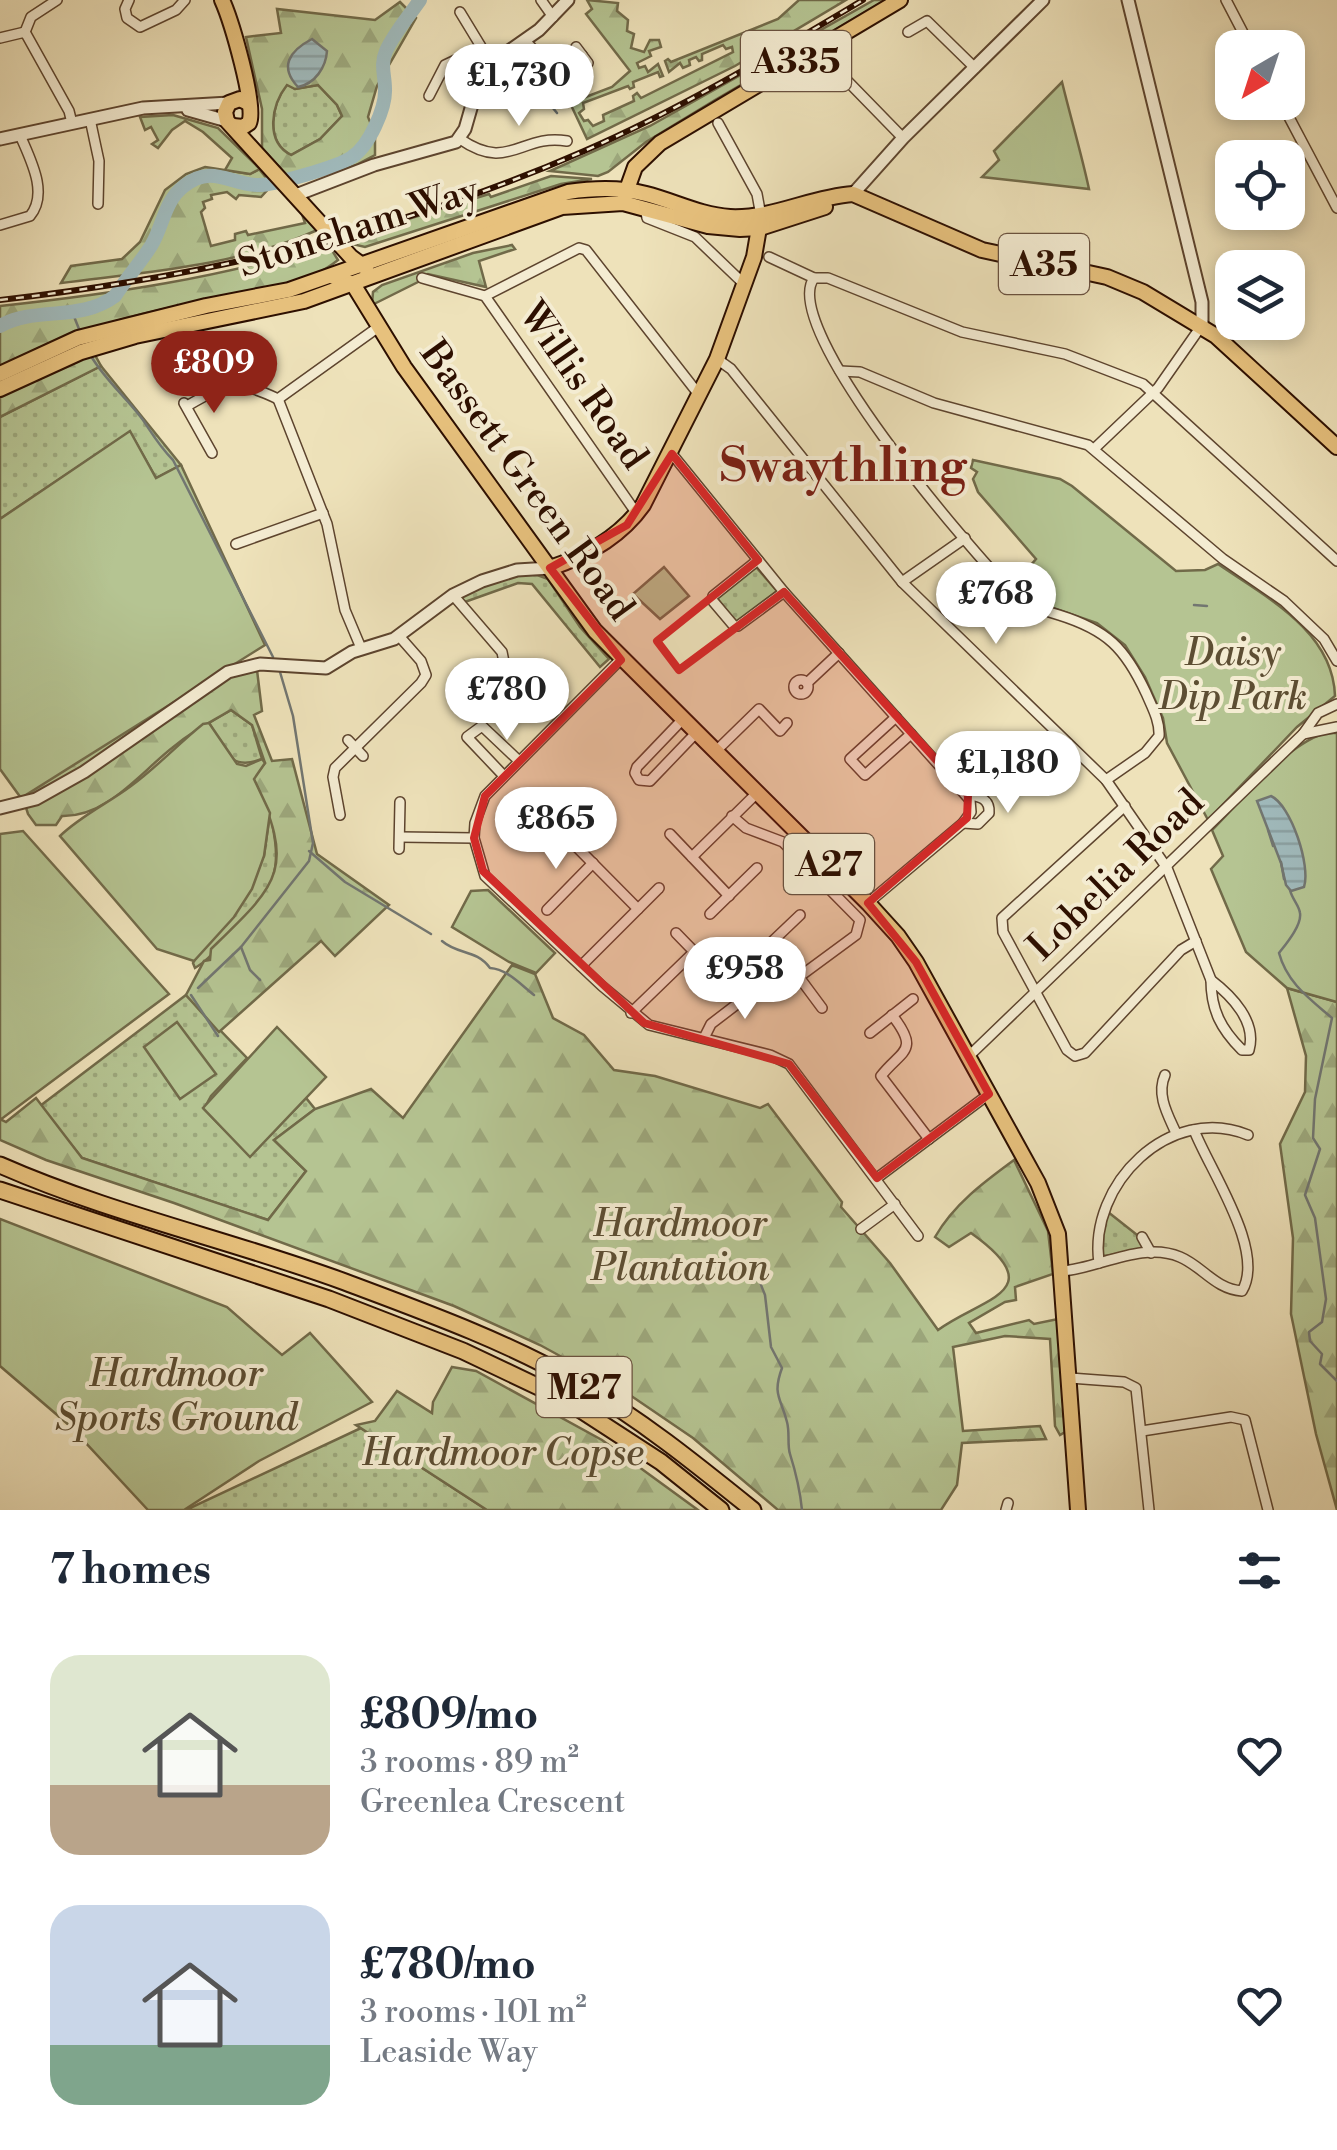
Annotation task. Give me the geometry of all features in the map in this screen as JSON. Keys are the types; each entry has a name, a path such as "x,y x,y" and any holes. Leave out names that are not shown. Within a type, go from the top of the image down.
{"highway":[{"name":"M27","path":"0,1165 82,1196 342,1281 457,1325 574,1380 676,1448 753,1510"},
{"name":"M27","path":"0,1190 329,1298 463,1352 564,1399 660,1462 721,1510"}],"main road":[{"path":"222,0 237,38 253,115 243,127 230,123"},
{"name":"A335","path":"624,197 644,157 691,122 900,0"},
{"path":"241,69 225,112 230,123 360,265 382,272"},
{"path":"230,102 248,102"},
{"path":"249,123 256,153"},
{"path":"596,188 644,157"},
{"path":"644,157 649,207"},
{"name":"Stoneham Way","path":"0,374 78,338 206,306 269,296 559,194 596,188 624,197"},
{"path":"624,197 708,226 730,228 840,202 853,194"},
{"name":"A35","path":"853,194 993,253 1107,277 1184,314 1202,325 1337,447"},
{"name":"Stoneham Way","path":"0,389 56,361 135,336 304,300 562,208 624,197"},
{"path":"649,207 760,222"},
{"path":"347,252 375,252 470,219 493,216"},
{"path":"550,568 594,549 637,514 672,454 717,359 744,284 762,257 760,222"},
{"path":"730,228 762,257"},
{"path":"331,276 353,284"},
{"name":"Bassett Green Road","path":"353,284 377,328 590,626 868,903 909,951 1048,1205 1058,1234 1078,1510"}],"street":[{"path":"33,0 39,10"},
{"path":"25,32 31,17 57,0"},
{"path":"129,0 124,10 127,18 140,26 176,10 185,0"},
{"path":"541,0 552,17"},
{"path":"296,196 374,165 445,147 460,139 480,76 490,62 524,41 568,0"},
{"path":"853,194 903,138 1043,0"},
{"path":"1094,448 1154,392 1202,325 1202,302 1128,0"},
{"path":"1226,0 1242,30"},
{"path":"460,12 471,23 490,62"},
{"path":"908,32 927,21 975,68"},
{"path":"0,38 25,32"},
{"path":"25,32 72,123"},
{"path":"524,41 548,64 562,64 582,55"},
{"path":"428,96 434,75 445,65 480,48"},
{"path":"834,52 826,59 903,138"},
{"path":"0,140 143,108 230,102"},
{"path":"182,108 230,123"},
{"path":"90,120 99,161 98,207"},
{"path":"1291,120 1337,208"},
{"path":"718,123 758,194 760,222"},
{"path":"0,225 30,216 40,197 20,135"},
{"path":"460,139 483,154 546,140 567,141"},
{"path":"873,170 871,186 883,206"},
{"path":"649,207 660,227 695,237 744,284"},
{"path":"486,296 579,248 586,250 700,396"},
{"path":"762,257 814,278 828,278 962,332 1065,354 1134,379 1154,392 1337,562"},
{"name":"Willis Road","path":"422,278 486,296 637,514"},
{"path":"814,278 808,288 821,340 885,438 964,538 1018,598 1096,628 1130,662 1158,721 1160,736 1145,753 1106,780"},
{"path":"1184,314 1198,295"},
{"path":"278,399 377,328"},
{"path":"194,336 191,339 220,387"},
{"path":"717,359 741,382 902,582 1106,780 1166,868 1211,980 1213,1005 1221,1026 1242,1050 1249,1050 1251,1038 1242,1012 1211,980"},
{"path":"840,371 860,372 934,403 1060,434 1094,448 1223,559 1294,610 1324,639 1337,661"},
{"path":"212,453 185,403 220,387 242,384 278,399 323,513 345,610 361,648"},
{"path":"672,454 784,592 896,717 968,795 987,802 988,813 978,824 962,823"},
{"path":"243,546 323,513"},
{"path":"902,582 964,538"},
{"path":"758,560 712,600 738,626 784,592"},
{"path":"0,808 36,799 84,772 228,672 260,664 318,670 361,648 399,636 453,596 517,570 550,568"},
{"path":"453,596 502,652 504,662"},
{"path":"340,814 333,772 424,680 426,670 421,661 399,636"},
{"path":"807,684 839,653"},
{"path":"621,660 503,775 480,805 474,838 478,860 491,884 631,1013 653,1027 770,1055 789,1064 918,1236"},
{"name":"Lobelia Road","path":"968,1057 1303,734 1318,712 1337,704"},
{"path":"716,752 759,709 780,730 788,724"},
{"path":"896,717 850,759 865,775 912,734"},
{"path":"682,720 636,767 639,780 650,781 696,734"},
{"path":"503,775 466,737 482,726 518,760"},
{"path":"1303,734 1337,726"},
{"path":"692,856 757,793"},
{"path":"868,903 962,823 970,812 968,795"},
{"path":"556,825 585,796"},
{"path":"399,849 400,802"},
{"path":"1125,806 1002,918 1003,932 1067,1050 1081,1056 1182,950 1196,941"},
{"path":"732,816 746,828 783,842 860,920 856,936 800,978"},
{"path":"547,817 638,908"},
{"path":"670,834 729,896"},
{"path":"400,837 474,838"},
{"path":"547,910 593,862"},
{"path":"710,914 757,868"},
{"path":"581,966 659,888"},
{"path":"755,958 800,915"},
{"path":"676,933 710,968"},
{"path":"773,942 822,1008"},
{"path":"631,1013 694,952"},
{"path":"720,978 739,1002"},
{"path":"704,1038 710,1024 758,988"},
{"path":"870,1032 913,1000"},
{"path":"892,1015 903,1030 905,1052 881,1076 929,1138"},
{"path":"1165,1076 1161,1087 1176,1134"},
{"path":"877,1178 989,1094"},
{"path":"1099,1263 1102,1226 1112,1189 1129,1166 1176,1134 1218,1126 1243,1129"},
{"path":"1062,1271 1151,1253 1180,1257 1204,1276 1242,1292 1248,1280 1248,1255 1240,1225 1194,1130"},
{"path":"861,1229 896,1204"},
{"path":"1142,1236 1151,1253"},
{"path":"1214,1297 1220,1284"},
{"path":"1131,1384 1136,1370"},
{"path":"1070,1378 1131,1384 1138,1394 1150,1510"},
{"path":"1142,1431 1230,1417 1245,1420 1268,1510"}],"highlighted area":[{"path":"672,454 758,560 657,641 679,670 784,592 968,795 967,818 868,903 916,962 989,1094 877,1178 789,1064 644,1023 483,871 474,838 485,796 621,660 550,568 627,525"}],"green space":[{"path":"587,0 618,3 617,11 628,20 627,31 634,34 631,48 644,52 650,40 659,40 661,47 649,51 651,56 637,63 648,72 658,64 663,76 658,72 633,82 630,89 628,86 583,103 584,109 579,113 593,126 604,121 603,115 634,101 637,93 641,98 733,52 732,47 726,49 723,45 702,54 702,60 696,57 689,60 690,65 683,68 680,63 669,72 665,61 668,59 671,62 778,19 799,0 846,0 735,66 587,139 570,103 612,87 630,71 586,14 592,9"},
{"path":"874,0 886,0 646,142 608,172 598,176 550,171 650,126"},
{"path":"400,2 416,18 377,86 368,117 375,134 375,155 356,165 293,182 262,148 262,109 246,37 281,33 277,9 375,20","holes":["287,85 295,89 318,85 342,116 320,139 291,155 277,141 273,122"]},
{"path":"1062,82 1089,189 982,177 999,160 994,151"},
{"path":"287,84 295,89 318,85 342,116 320,139 291,155 277,141 273,122"},
{"path":"173,115 218,128 260,169 250,174 225,170 232,158 185,121 158,148 152,144 158,140 151,127 145,130 140,117"},
{"path":"205,167 250,174 259,169 272,185 261,197 239,195 236,199 227,192 211,195 212,199 203,202 205,208 201,212 211,246 235,240 235,234 246,231 248,235 305,223 301,211 322,233 315,231 223,260 61,283 71,266 122,259 140,242 165,190 186,174"},
{"path":"551,176 592,179 561,184 365,247 352,244 347,238 489,194 491,197"},
{"path":"328,244 338,260 300,281 103,325 40,347 0,367 0,306 166,283"},
{"path":"512,245 515,249 479,261 486,287 428,274 372,305 373,292 382,285 473,253"},
{"path":"95,355 101,366 0,417 0,397 66,364"},
{"path":"101,366 181,465 156,478 130,432 0,519 0,417"},
{"path":"130,431 156,478 181,465 265,645 21,798 0,769 0,519"},
{"name":"Daisy Dip Park","path":"973,460 1060,479 1176,571 1205,570 1218,564 1276,603 1310,634 1323,653 1335,696 1297,727 1208,820 1167,743 1163,718 1145,677 1125,645 1097,623 1030,600 1013,586 1036,559 978,492 973,479 977,472 971,468"},
{"path":"664,567 689,596 660,619 633,594"},
{"path":"756,567 777,591 736,623 717,598"},
{"path":"532,573 548,579 580,627 609,659 600,667 532,584 518,583 462,603 456,596 515,574"},
{"path":"257,670 262,711 254,715 272,761 292,759 317,854 389,905 335,956 321,941 219,1032 186,995 204,961 210,960 211,949 265,891 274,874 277,855 267,809 253,778 265,763 252,725 231,710 179,742 108,802 62,816 56,825 36,825 22,795 143,717 149,734 227,676"},
{"path":"231,710 252,725 262,759 242,763 224,749 209,723"},
{"path":"209,723 237,764 246,766 262,759 265,763 254,779 270,813 264,856 252,889 234,917 194,961 157,949 60,836"},
{"name":"Daisy Dip Park","path":"1325,733 1337,733 1337,1002 1287,988 1246,952 1211,869 1223,856 1212,830 1279,761"},
{"path":"270,813 276,855 273,879 260,903 195,968 193,963 198,954 264,856"},
{"path":"23,831 169,994 0,1120 0,834"},
{"path":"488,890 555,953 536,973 509,962 452,927 471,891"},
{"name":"Hardmoor Plantation","path":"512,965 535,974 553,1018 584,1035 614,1070 655,1076 760,1108 768,1104 842,1202 841,1207 890,1263 938,1330 1002,1292 1008,1281 1007,1269 995,1253 971,1233 949,1247 935,1237 960,1204 1014,1160 1048,1231 1053,1274 1015,1287 1016,1300 1005,1302 969,1323 976,1333 1029,1320 1034,1324 1058,1319 1065,1432 1060,1435 1055,1426 1050,1339 1005,1336 953,1347 963,1431 1040,1426 1046,1439 962,1443 957,1485 941,1510 778,1510 693,1438 624,1391 540,1345 454,1306 0,1140 0,1119 6,1122 36,1098 82,1158 268,1220 306,1171 274,1140 315,1109 371,1089 403,1118"},
{"path":"1287,988 1337,1002 1337,1510 1316,1434 1291,1314 1293,1238 1280,1144 1305,1092 1306,1056"},
{"path":"186,995 247,1058 211,1096 204,1109 250,1156 306,1098 315,1109 274,1140 306,1171 268,1220 82,1158 40,1106"},
{"path":"177,1022 216,1074 180,1099 144,1047"},
{"path":"277,1027 326,1077 250,1157 203,1108"},
{"path":"1108,1212 1141,1238 1147,1250 1103,1256"},
{"name":"Hardmoor Sports Ground","path":"0,1219 227,1307 282,1355 310,1333 372,1402 259,1461 184,1510 148,1510 70,1426 0,1366"},
{"name":"Hardmoor Copse","path":"452,1367 476,1371 602,1440 698,1510 487,1510 356,1425 375,1421 397,1391 432,1413 433,1402"},
{"path":"361,1428 487,1510 186,1510"}],"water":[{"path":"312,39 327,51 324,63 314,79 298,87 289,73 289,60"},
{"path":"1271,796 1292,823 1305,865 1304,887 1291,891 1257,801"}],"waterway":[{"path":"0,326 28,317 88,309 115,296 151,246 172,199 194,180 212,176 265,184 321,170 352,157 370,136 383,106 386,51 420,0"},
{"path":"405,23 410,25"},
{"path":"493,78 530,100 548,102 557,113"},
{"path":"73,314 79,329"},
{"path":"91,356 173,460 273,657"},
{"path":"1194,605 1207,606"},
{"path":"198,988 241,947 309,861 313,843 293,716 280,672"},
{"path":"1268,830 1273,846"},
{"path":"309,851 345,882 431,934"},
{"path":"1281,862 1284,879"},
{"path":"1290,890 1300,918 1279,953 1293,982 1332,1018 1315,1099 1313,1138 1320,1149 1305,1195 1315,1218 1326,1299 1322,1322 1309,1332 1310,1341 1322,1354 1320,1364 1337,1381"},
{"path":"442,941 508,974 534,995"},
{"path":"241,947 250,970 260,980"},
{"path":"191,995 218,1036"},
{"path":"758,1268 771,1347 782,1368 778,1391 802,1510"}],"railway":[{"path":"0,300 150,279 224,264 297,248 442,206 584,151 656,117 863,0"}],"district":[{"name":"Swaythling","path":"843,464"}]}
